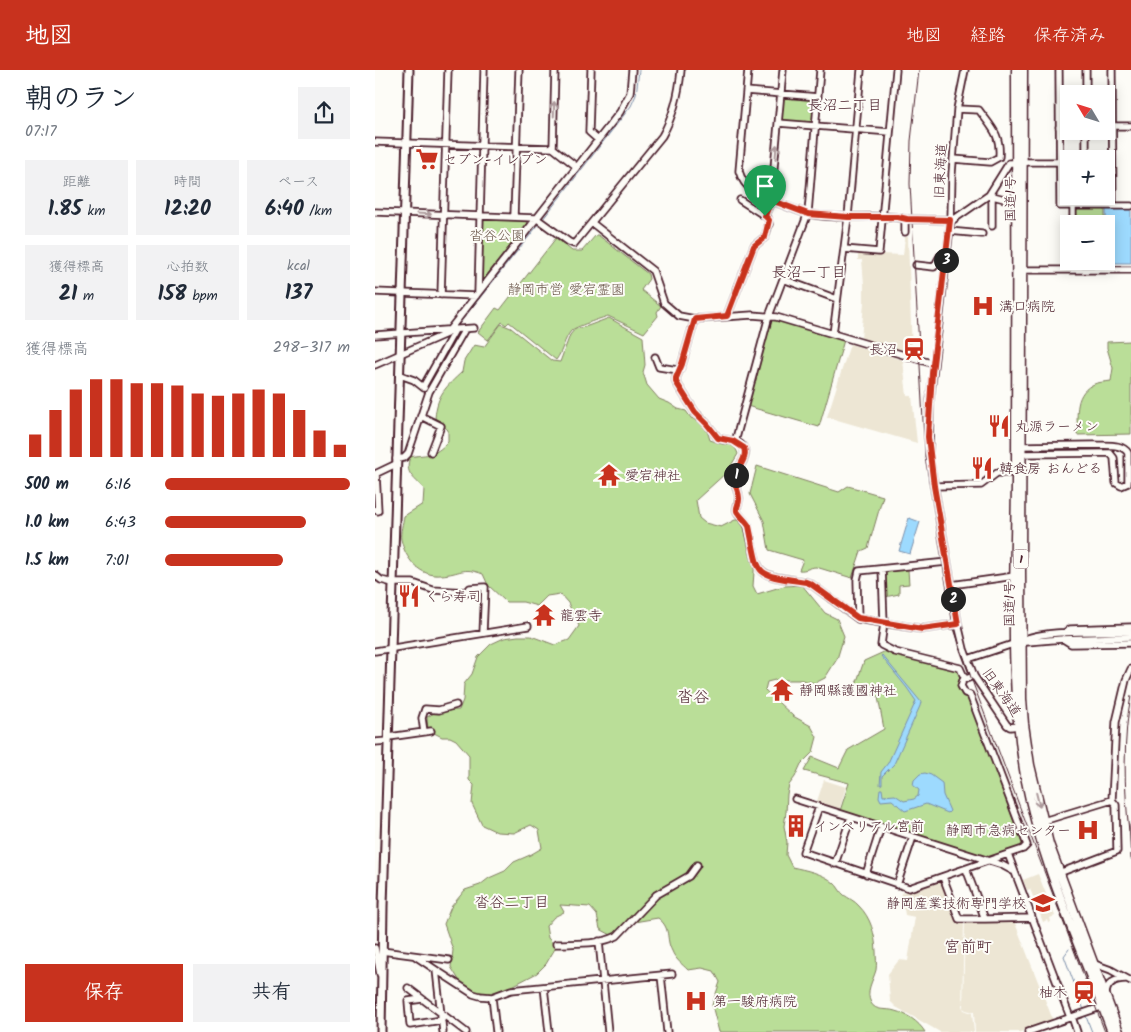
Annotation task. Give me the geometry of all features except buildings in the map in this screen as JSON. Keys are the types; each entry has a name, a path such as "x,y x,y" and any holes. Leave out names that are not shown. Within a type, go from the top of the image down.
{"highway":[{"name":"国道1号","path":"1016,70 1016,202 1019,270"},
{"name":"国道1号","path":"1023,70 1016,162 1020,450 1019,726 1026,782 1093,964 1112,1032"},
{"name":"国道1号","path":"1020,450 1016,473 1015,576 1022,699 1030,765 1050,870 1092,979 1119,1032"}],"main road":[{"path":"381,1032 379,950 383,906 400,375 403,212 409,70"}],"street":[{"path":"441,295 448,70"},
{"path":"477,295 484,70"},
{"path":"514,216 519,70"},
{"path":"553,148 555,70"},
{"path":"591,70 589,132 598,140"},
{"path":"423,387 452,330 477,295 539,220 625,105 630,93 632,70"},
{"path":"375,212 514,216 539,220 574,244 662,136 669,124 676,103 680,87 681,70"},
{"path":"748,70 739,171 741,177 749,188 758,195 808,214 950,221 991,195 1016,162"},
{"path":"765,216 771,200 783,70"},
{"path":"735,442 769,316 808,214 820,70"},
{"path":"833,334 848,217 861,70"},
{"path":"843,249 879,252 896,70"},
{"name":"旧東海道","path":"965,70 957,109 950,221 933,364 928,437 934,486 951,585 967,660 974,676 1007,725 1010,727 1019,726"},
{"path":"1059,70 1060,206 1131,206"},
{"path":"1086,70 1086,85"},
{"path":"1111,85 1112,70"},
{"path":"746,91 818,97"},
{"path":"957,109 979,110 999,140 999,156"},
{"path":"778,123 890,132"},
{"path":"1115,126 1131,126"},
{"path":"1110,140 1113,206"},
{"path":"375,142 553,148 577,167"},
{"path":"999,156 1016,162 1059,162"},
{"path":"953,159 990,162 999,156"},
{"path":"991,195 1016,202"},
{"path":"991,195 992,226"},
{"path":"727,316 754,246 765,237 769,220 741,200"},
{"path":"1073,206 1073,215"},
{"path":"905,219 905,232"},
{"path":"592,223 653,270 661,298 668,308 679,316 695,319 727,316 769,316 792,321 933,364"},
{"path":"949,231 982,234"},
{"path":"916,265 934,267 940,256 946,255"},
{"path":"1019,270 1060,270"},
{"path":"1115,270 1131,270"},
{"path":"783,280 837,299"},
{"path":"375,292 477,295"},
{"path":"695,319 682,364 678,370 676,382 695,412 718,438 742,445 745,452 735,478 739,498 736,509 737,513 746,520 749,526 757,567 770,577 811,584 858,618 922,629 958,624"},
{"path":"375,335 474,328"},
{"path":"375,510 378,511 376,474 408,454 429,392 465,329"},
{"path":"375,365 452,330"},
{"path":"655,357 659,367 678,370"},
{"path":"400,375 414,380 429,392"},
{"path":"421,416 441,426 431,452"},
{"path":"1095,444 1121,446 1128,453 1128,483 1121,486 1116,483 1114,458 1102,452 1020,450 1095,444"},
{"path":"1112,456 1121,446"},
{"path":"934,486 981,485 997,473 1016,473"},
{"path":"858,618 857,580 859,571 947,562"},
{"path":"882,569 885,623 881,645 895,652 960,668 965,679"},
{"path":"375,575 381,580 393,583 413,583 433,590 467,592 470,588 485,587 483,633"},
{"path":"951,585 1015,576"},
{"path":"375,651 528,626"},
{"path":"1064,636 1071,628 1131,627"},
{"path":"967,660 1018,642 1064,636 1131,632"},
{"path":"1064,636 1131,637"},
{"path":"1064,636 1071,644 1131,643"},
{"path":"1059,873 1117,851 1116,805 1112,800 1113,753 1116,722 1126,680 1131,669"},
{"path":"819,807 803,852 909,888 1023,849 1027,845 970,695 963,691 961,682 974,676"},
{"path":"375,742 427,732 423,718 425,709 439,710 456,705"},
{"path":"795,799 1008,867 1015,872"},
{"path":"1040,822 1112,800"},
{"path":"835,864 851,817"},
{"path":"866,874 881,827"},
{"path":"897,885 913,837"},
{"path":"1008,854 1077,1032"},
{"path":"556,944 610,940 617,936 656,895 689,876 697,865"},
{"path":"966,869 985,918"},
{"path":"943,877 959,919 1032,918"},
{"path":"375,908 383,906"},
{"path":"599,941 608,1032"},
{"path":"379,950 449,960"},
{"path":"1082,953 1093,964 1111,970 1130,980"},
{"path":"415,956 473,994 492,997 511,990 672,974"},
{"path":"1092,979 1093,964"},
{"path":"436,970 443,1032"},
{"path":"661,975 667,1032"},
{"path":"1028,1032 1044,1030 1105,1003 1106,990 1111,983 1119,979 1130,980"},
{"path":"544,987 549,1032"},
{"path":"408,988 441,1017 466,1032"},
{"path":"492,997 496,1032"},
{"path":"422,999 408,1001 410,1025 441,1017"}],"shaded area":[{"path":"905,237 908,237 912,355 861,340 864,284 862,260 858,260 858,253 903,255"},
{"path":"850,344 903,360 907,396 912,396 917,443 827,417"},
{"path":"824,780 846,787 839,811 816,804"},
{"name":"静岡産業技術専門学校","path":"1038,874 1055,916 1050,918 1051,922 1048,923 1047,920 1043,922 1030,889 1027,890 1023,880"},
{"path":"941,879 964,921 962,1006 964,1010 972,1013 974,1032 940,1032 896,1007 890,1001 888,974 899,960 908,961 915,917 905,915 904,909 899,908 901,893"},
{"path":"965,922 1015,923 1053,1020 1020,1032 975,1032 974,1012 963,1008"}],"green space":[{"path":"784,96 814,99 812,124 782,121 780,119 782,98"},
{"path":"1076,209 1105,209 1105,215 1076,215"},
{"name":"沓谷公園","path":"481,218 527,220 528,223 482,281 480,281"},
{"name":"静岡市営 愛宕霊園","path":"596,235 648,274 649,279 641,290 661,306 657,312 658,316 644,333 608,316 573,329 556,360 509,322 506,325 502,322 488,340 478,332 496,308 500,310 556,238 572,251 582,251"},
{"path":"609,318 643,337 645,365 643,372 647,385 659,399 686,411 691,418 699,421 707,430 710,440 730,444 736,449 738,454 727,472 696,500 699,518 705,523 721,527 735,520 746,520 755,558 753,586 757,594 784,586 802,585 825,613 837,619 844,636 837,659 825,678 815,683 802,680 775,680 767,682 765,690 793,716 811,726 817,737 813,752 801,764 789,785 784,826 787,842 786,855 792,867 814,872 830,880 843,894 856,903 867,916 873,932 876,963 876,970 869,994 871,1003 876,1008 892,1010 908,1016 916,1021 925,1032 719,1032 712,1005 720,982 714,971 702,968 688,970 673,954 667,930 658,918 634,922 613,936 600,929 597,915 590,907 560,905 564,912 554,917 546,926 548,938 556,947 546,964 537,973 493,996 477,994 459,980 451,967 453,950 444,924 451,907 465,890 480,885 489,878 505,871 514,862 542,848 539,830 531,825 514,833 497,832 482,825 472,804 474,785 469,780 469,755 456,740 450,737 442,737 428,730 427,717 438,711 459,710 463,700 464,684 472,674 478,657 491,644 504,638 531,636 555,645 569,640 579,626 568,603 560,594 547,596 537,606 523,602 506,602 488,585 483,574 466,571 433,575 420,570 410,560 401,539 404,516 423,504 424,489 411,475 408,463 410,457 434,453 448,442 448,430 435,418 440,397 462,372 464,361 474,345 484,347 501,324 511,328 552,361 560,362 570,335 575,329"},
{"path":"772,319 844,340 819,427 747,406"},
{"path":"1131,341 1131,434 1077,435 1077,414 1082,395 1086,389 1094,384 1111,381 1113,368 1107,342"},
{"path":"757,466 839,492 848,486 883,496 868,548 861,551 852,578 816,567 799,570 803,560 769,550 764,521 750,494"},
{"path":"906,568 908,570 909,584 899,585 899,594 885,597 884,572"},
{"path":"886,651 958,670 1023,846 987,858 840,811 849,783 804,771 812,757 839,768 848,750 884,729 878,697 855,687 864,661"}],"water":[{"path":"1106,209 1131,209 1131,263 1115,263 1115,215 1106,215"},
{"path":"909,518 920,522 910,554 899,551"},
{"path":"882,655 921,702 894,764 882,776 882,784 880,785 881,772 888,763 916,701"},
{"path":"925,773 942,783 943,795 950,811 948,813 926,804 905,811 892,800 881,801 879,797 880,789 882,789 883,796 895,795 904,801 914,799 918,796 919,790 913,785 914,780 920,774"}],"waterway":[{"path":"543,219 631,106 636,95 639,70"},
{"path":"458,325 539,224"},
{"path":"1069,949 1064,956 1084,1010"},
{"path":"1085,1014 1092,1032"}],"railway":[{"path":"919,70 911,141 910,184 924,438 929,481 953,626 1105,1032"},
{"path":"1129,831 1125,763 1128,712 1131,696"},
{"path":"1129,825 1131,859"}],"place":[{"name":"セブン-イレブン","path":"427,159"},
{"name":"溝口病院","path":"983,306"},
{"name":"長沼","path":"914,349"},
{"name":"丸源ラーメン","path":"999,426"},
{"name":"韓食房 おんどる","path":"982,468"},
{"name":"愛宕神社","path":"609,475"},
{"name":"くら寿司","path":"409,596"},
{"name":"龍雲寺","path":"544,615"},
{"name":"靜岡縣護國神社","path":"782,690"},
{"name":"インペリアル宮前","path":"796,826"},
{"name":"静岡市急病センター","path":"1088,830"},
{"name":"静岡産業技術専門学校","path":"1043,903"},
{"name":"柚木","path":"1084,992"},
{"name":"第一駿府病院","path":"696,1001"}],"district":[{"name":"長沼二丁目","path":"845,105"},
{"name":"長沼一丁目","path":"809,272"},
{"name":"沓谷","path":"693,696"},
{"name":"沓谷二丁目","path":"512,902"},
{"name":"宮前町","path":"968,946"}],"route":[{"path":"771,200 808,214 950,220 932,373 928,437 929,456 958,624 922,629 858,618 811,584 770,577 757,567 749,526 746,520 737,513 736,509 739,498 735,478 745,455 744,448 733,441 718,438 691,408 676,382 676,378 695,319 727,316 754,246 765,237 768,230 769,220 765,216 771,200"}]}
